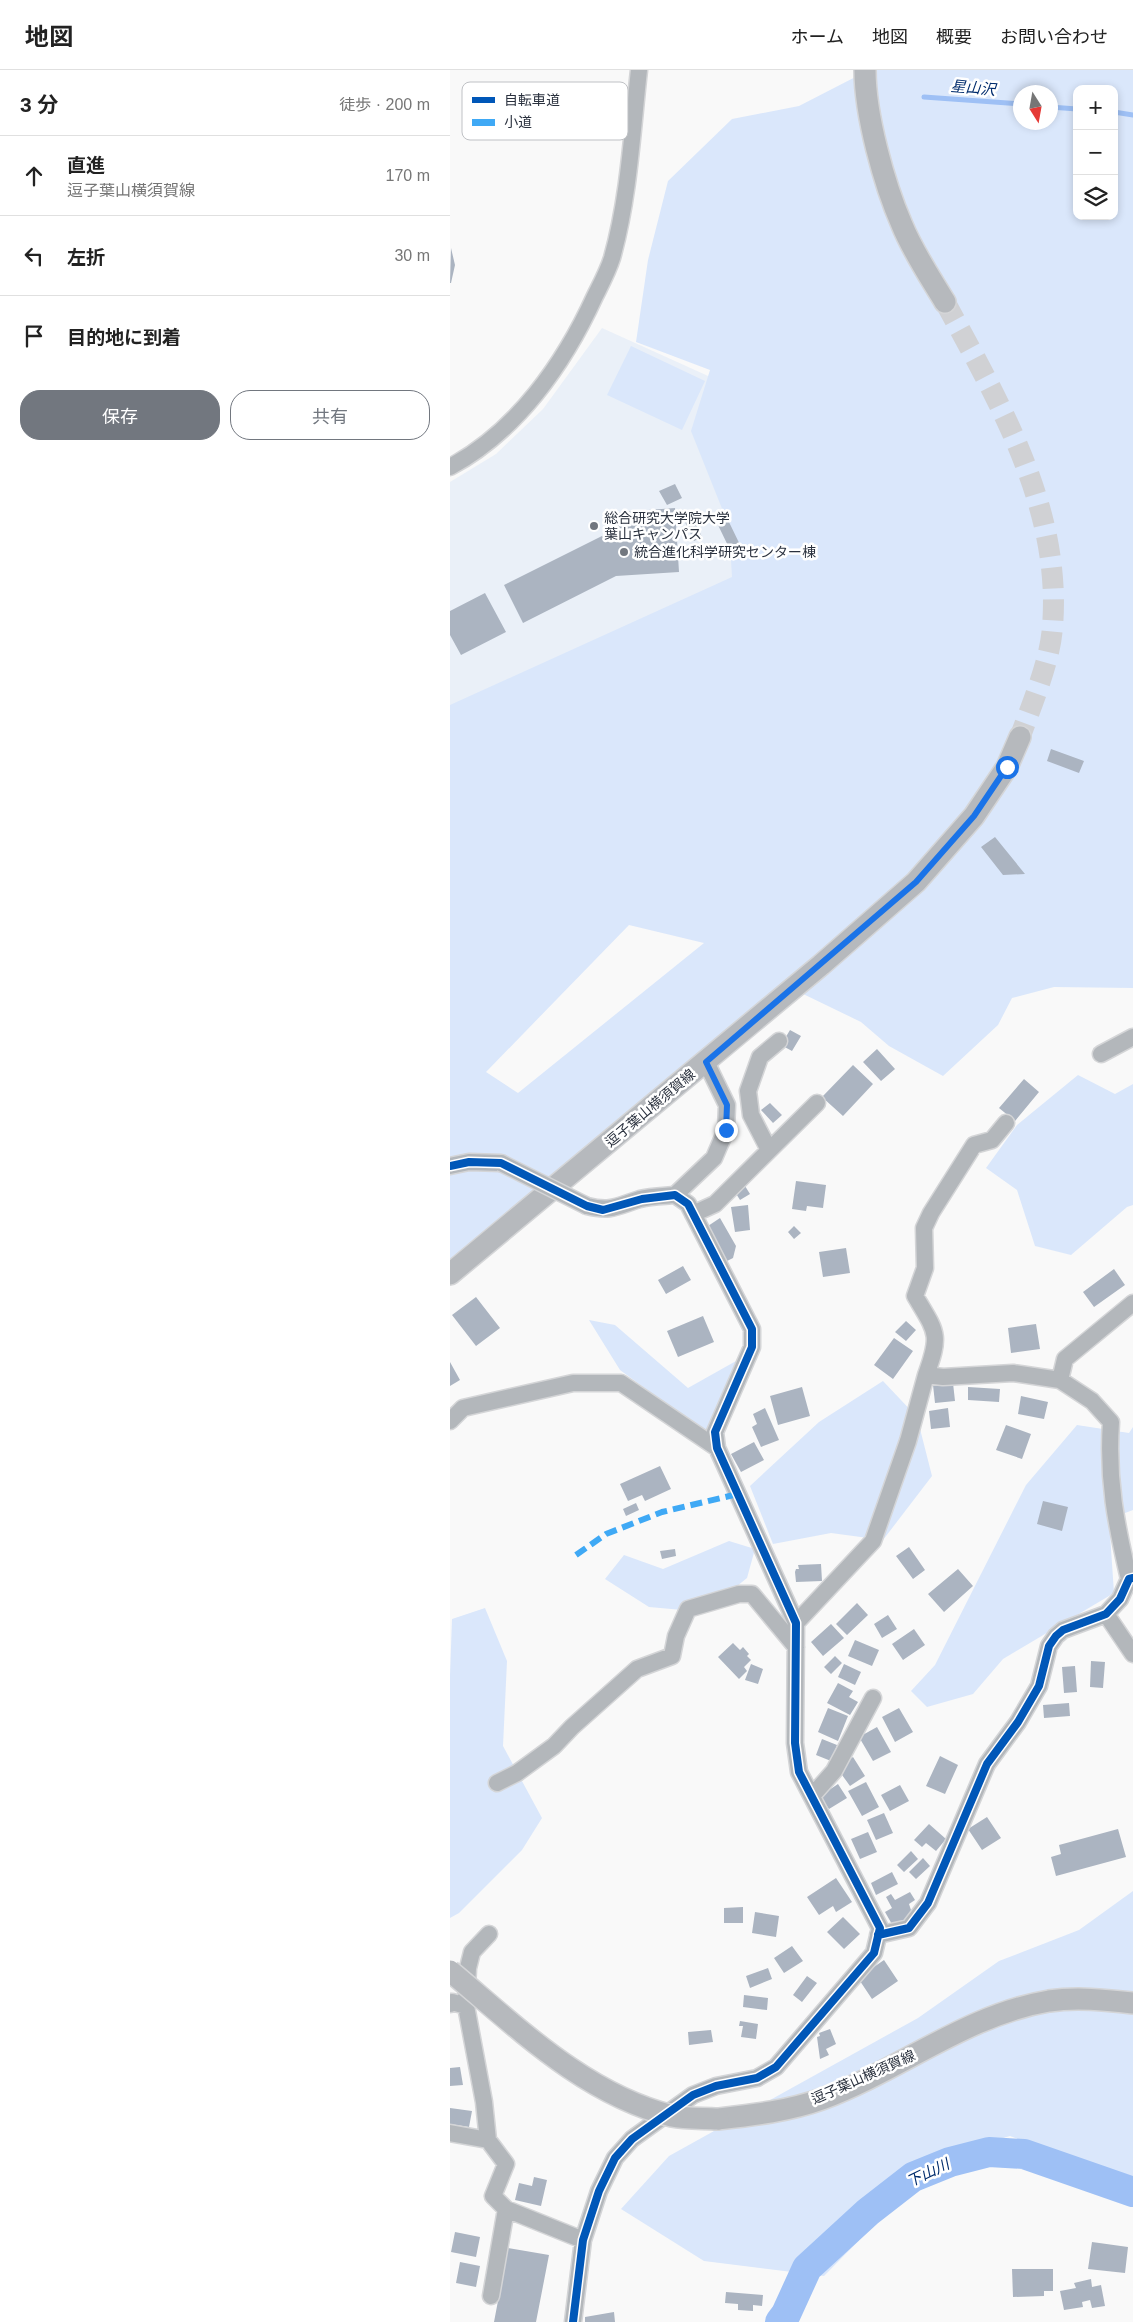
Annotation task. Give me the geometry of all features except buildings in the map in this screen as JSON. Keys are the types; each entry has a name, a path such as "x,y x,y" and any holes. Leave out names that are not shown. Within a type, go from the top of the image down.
{"main road":[{"path":"865,70 865,85 880,164 902,226 945,302"},
{"name":"逗子葉山横須賀線","path":"450,1274 706,1062 916,882 974,816 1007,767 1020,737"},
{"name":"逗子葉山横須賀線","path":"450,1971 557,2060 602,2088 673,2116 718,2119 762,2114 822,2099 889,2068 943,2039 993,2017 1049,2001 1094,1998 1133,2003"}],"street":[{"path":"450,467 498,434 539,392 582,325 612,260 623,212 639,70"},
{"path":"1101,1054 1133,1037"},
{"path":"769,1150 751,1116 748,1091 760,1057 778,1041"},
{"path":"450,1166 470,1162 501,1163 587,1206 603,1210 642,1199 676,1195 714,1158 726,1130 727,1105 706,1062"},
{"path":"693,1214 716,1204 817,1103"},
{"path":"796,1623 874,1541 908,1441 936,1346 934,1327 915,1296 925,1268 924,1228 931,1213 974,1145 992,1140 1006,1123"},
{"path":"573,2322 583,2240 599,2191 614,2158 632,2139 693,2095 716,2086 757,2078 776,2067 874,1953 880,1928 799,1772 795,1743 796,1623 717,1448 715,1432 752,1346 752,1329 688,1204 676,1195"},
{"path":"1060,1380 1065,1359 1133,1303"},
{"path":"878,1935 909,1928 928,1904 987,1764 1018,1722 1038,1686 1048,1646 1063,1630 1106,1614 1120,1599 1131,1579 1115,1518 1109,1456 1111,1422 1092,1401 1060,1380 1013,1373 943,1377 926,1375"},
{"path":"450,1422 462,1408 573,1383 621,1383 717,1448"},
{"path":"496,1783 517,1773 554,1746 572,1727 637,1669 672,1656 676,1636 688,1609 739,1594 752,1594 796,1647"},
{"path":"1106,1614 1133,1654"},
{"path":"812,1796 834,1771 873,1698"},
{"path":"489,1934 472,1952 458,2005 484,2102 488,2140 506,2164 493,2196 506,2209 583,2240"},
{"path":"450,2133 488,2140"},
{"path":"490,2296 506,2209"}],"shaded area":[{"path":"869,70 1133,70 1133,988 1054,987 1012,998 998,1025 943,1076 889,1046 861,1022 797,991 450,1259 450,705 732,577 729,526 691,431 710,370 636,342 648,260 668,181 732,119 799,106","holes":["629,925 704,943 518,1093 486,1072"]},
{"name":"総合研究大学院大学 葉山キャンパス","path":"602,328 717,380 757,569 450,714 450,482 496,454 543,409"},
{"path":"631,346 705,381 682,430 607,395"},
{"path":"1078,1075 1115,1094 1133,1084 1133,1205 1127,1207 1071,1255 1035,1246 1017,1190 986,1168 1017,1125"},
{"path":"589,1320 615,1325 688,1388 736,1361 706,1433 620,1370"},
{"path":"883,1381 917,1417 932,1476 883,1540 831,1533 773,1544 750,1486 819,1422"},
{"path":"1077,1425 1129,1433 1133,1427 1133,1510 1109,1519 1114,1593 1003,1659 973,1694 927,1707 911,1691 935,1665 1026,1485"},
{"path":"729,1541 755,1549 747,1578 705,1612 649,1607 605,1579 624,1555 663,1569"},
{"path":"485,1608 507,1661 503,1746 542,1818 522,1850 459,1913 450,1918 450,1675 452,1619"},
{"path":"1133,1891 1133,2183 1010,2136 943,2155 824,2276 704,2261 621,2209 669,2156 918,2018 999,1961 1079,1930"}],"waterway":[{"name":"星山沢","path":"924,97 1013,103"},
{"name":"星山沢","path":"1058,108 1073,109"},
{"name":"星山沢","path":"1118,113 1133,115"},
{"name":"下山川","path":"780,2322 786,2314 807,2268 868,2212 913,2177 950,2162 989,2152 1024,2154 1133,2192"}],"tunnel":[{"path":"945,302 987,380 1024,460 1038,502 1048,544 1053,588 1052,632 1043,671 1020,737"}],"marked path":[{"path":"576,1555 606,1534 662,1512 738,1494"}],"cycle path":[{"path":"450,1166 469,1162 501,1163 587,1206 603,1210 642,1199 675,1195 688,1204 752,1329 752,1347 715,1432 717,1448 796,1623 795,1743 799,1772 880,1928 874,1953 776,2067 757,2078 716,2086 693,2095 632,2139 615,2158 599,2191 583,2240 573,2322"},
{"path":"878,1935 909,1928 928,1903 987,1764 1018,1722 1039,1686 1049,1646 1056,1636 1063,1630 1106,1614 1120,1599 1129,1579 1133,1578"}],"place":[{"name":"総合研究大学院大学 葉山キャンパス","path":"594,526"},
{"name":"統合進化科学研究センター棟","path":"624,552"}],"route":[{"path":"726,1130 727,1105 706,1062 821,966 916,882 974,816 1007,767"}]}
